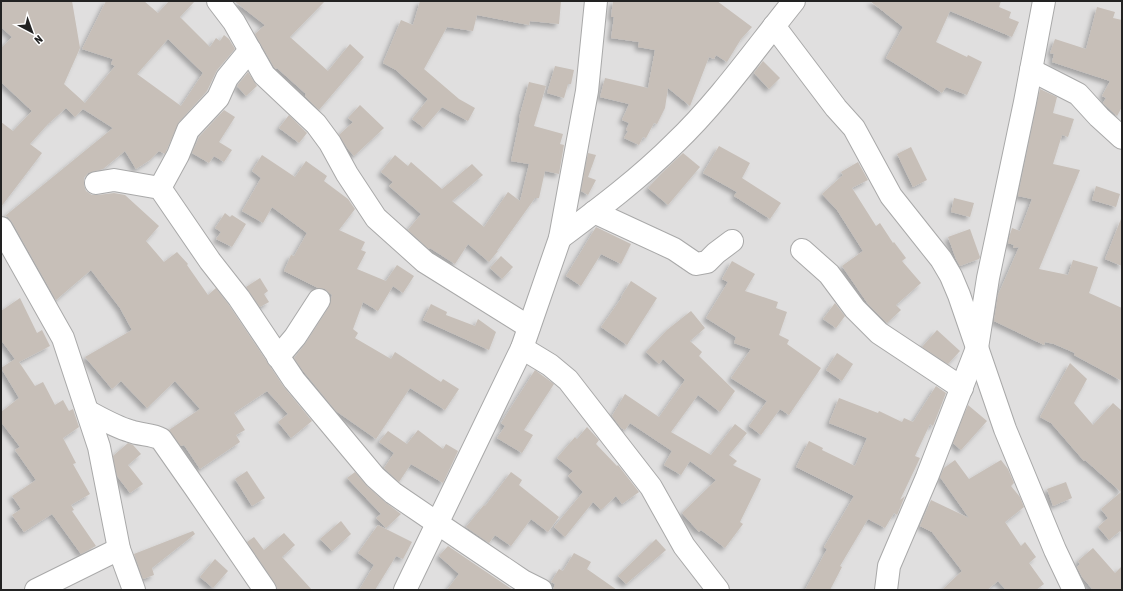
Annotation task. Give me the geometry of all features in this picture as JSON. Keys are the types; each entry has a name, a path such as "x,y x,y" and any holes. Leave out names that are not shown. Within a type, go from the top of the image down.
{"street":[{"path":"218,1 234,22 264,75 316,124 330,143 347,174 376,218 425,262 529,327"},
{"path":"405,590 522,348 560,238 587,92 596,1"},
{"path":"560,238 649,167 676,143 708,108 794,1"},
{"path":"886,590 890,566 930,470 977,348 988,278 1044,1"},
{"path":"774,26 836,108 854,128 891,196 941,259 951,276 959,295 1005,429 1074,590"},
{"path":"160,188 178,155 188,130 218,98 227,78 250,50"},
{"path":"1031,70 1078,94 1099,117 1122,138"},
{"path":"96,183 114,180 160,188 210,261 239,298 294,380 375,477 393,493 437,523 523,581 542,590"},
{"path":"594,212 674,249 696,264 707,262 732,241"},
{"path":"1,228 63,338 89,412 99,447 119,549 134,590"},
{"path":"802,250 829,274 855,310 879,333 962,388"},
{"path":"278,357 295,337 319,300"},
{"path":"522,348 550,365 568,380 651,487 684,546 718,590"},
{"path":"89,412 129,431 142,435 156,436 161,439 266,590"},
{"path":"36,590 119,549"}],"shaded area":[{"path":"1,1 1122,1 1122,590 1,590"}],"building":[{"path":"1,1 72,1 80,48 64,84 85,103 115,66 111,64 113,59 82,49 106,1 144,1 158,13 169,1 195,1 180,17 210,47 216,38 220,41 224,35 229,39 235,49 217,70 207,91 179,122 165,154 159,151 150,160 136,169 125,151 103,169 88,173 84,178 84,185 86,191 92,195 114,193 125,195 159,226 146,241 164,262 177,252 188,264 187,265 208,295 216,288 284,387 312,421 291,438 278,422 288,414 267,391 234,413 245,430 236,435 240,442 200,469 184,445 181,446 169,430 200,409 175,381 147,408 121,381 112,389 85,357 132,330 120,308 91,270 56,300 12,222 5,216 113,128 83,109 75,117 66,108 48,124 30,144 42,153 1,207 1,122 13,131 32,111 1,82 1,48 12,37 1,27","holes":["168,39 203,73 181,106 137,74"]},
{"path":"234,1 325,1 290,37 328,71 350,44 364,57 319,110 305,96 306,94 274,67 255,34 265,25"},
{"path":"420,1 561,1 559,24 530,21 529,25 477,15 473,31 447,27 424,69 459,99 475,108 468,121 442,107 424,128 412,119 428,99 396,70 383,63 401,20 413,25"},
{"path":"613,1 717,1 752,27 741,39 727,62 716,55 714,59 709,57 690,106 668,88 665,108 657,124 654,123 646,138 643,137 639,145 624,138 628,131 626,130 629,123 622,120 629,104 600,97 605,78 648,88 655,50 638,47 639,42 611,38 614,17 611,17"},
{"path":"870,1 1001,1 999,7 1011,12 1009,18 1019,22 1012,37 950,11 936,42 967,57 968,55 982,62 967,95 946,87 942,93 886,58 903,27"},
{"path":"1097,7 1115,12 1113,18 1122,20 1122,107 1117,116 1103,103 1106,98 1102,96 1110,81 1052,62 1054,54 1050,53 1055,39 1086,49"},
{"path":"763,61 780,78 769,89 754,73"},
{"path":"555,66 574,70 571,84 568,84 564,98 547,93"},
{"path":"248,72 257,86 246,96 237,86"},
{"path":"529,82 546,86 534,126 563,134 560,144 564,145 559,174 545,171 539,198 535,198 489,262 468,244 455,264 430,248 429,249 408,230 421,214 389,186 393,182 381,172 395,155 408,166 411,162 442,189 472,164 483,175 452,201 484,227 508,192 520,201 529,164 511,161 519,118"},
{"path":"1040,89 1057,97 1053,113 1074,119 1068,137 1062,135 1053,164 1080,170 1039,269 1068,275 1073,260 1098,267 1089,293 1122,308 1122,381 1074,355 1075,353 1054,344 1045,342 1044,345 994,321 998,295 1019,247 1013,248 1014,245 1008,243 1012,228 1020,231 1032,199 1018,196"},
{"path":"360,105 384,128 354,156 339,135 353,122 348,118"},
{"path":"224,110 235,117 219,142 232,150 224,162 214,156 209,163 192,153 199,137"},
{"path":"289,115 307,133 299,143 279,128"},
{"path":"719,146 750,163 742,178 781,203 770,219 734,196 737,192 703,173"},
{"path":"911,147 927,180 913,187 897,154"},
{"path":"588,153 596,155 588,177 596,180 588,195 581,191"},
{"path":"683,153 700,167 668,205 648,188"},
{"path":"262,155 295,177 306,161 327,176 324,181 348,199 355,209 339,230 365,242 361,250 366,252 357,269 386,281 397,265 414,276 403,293 393,286 378,311 363,302 353,329 358,333 355,338 391,359 395,352 441,382 443,379 459,389 445,410 410,388 376,439 336,411 304,372 294,358 329,307 332,295 325,289 318,288 284,271 291,255 294,256 307,233 272,207 263,223 242,211 261,178 252,171"},
{"path":"858,162 868,180 852,188 876,226 880,223 893,243 894,242 906,258 902,261 921,283 896,305 901,310 887,323 868,304 842,266 863,251 837,210 822,194 843,175 841,172"},
{"path":"1096,186 1120,194 1116,207 1092,200"},
{"path":"954,198 974,203 970,217 951,212"},
{"path":"225,213 230,217 232,215 246,224 232,247 216,239 221,232 215,228"},
{"path":"1122,219 1122,266 1105,259"},
{"path":"596,227 631,244 621,264 601,254 581,286 566,276"},
{"path":"970,229 980,257 979,259 960,266 948,237"},
{"path":"501,256 513,267 502,279 490,268"},
{"path":"732,261 755,274 745,291 778,302 776,308 787,312 779,335 789,340 787,344 821,368 789,415 780,409 761,435 749,426 767,401 731,378 751,349 734,343 736,337 706,318 728,282 722,279"},
{"path":"260,278 268,291 264,294 269,302 260,307 246,287"},
{"path":"631,281 657,298 627,345 601,327 622,297"},
{"path":"20,298 37,333 42,330 50,346 19,362 35,386 43,382 55,405 63,400 69,411 73,409 79,427 63,438 76,463 73,464 90,494 71,505 74,510 72,511 96,546 81,554 52,514 24,532 12,515 21,509 12,496 36,480 15,450 20,447 1,422 1,412 19,398 1,368 15,359 1,340 1,311"},
{"path":"835,303 845,316 836,328 823,319"},
{"path":"431,304 447,312 446,315 475,326 478,319 496,332 489,350 423,320"},
{"path":"691,311 705,328 690,341 702,352 699,356 735,391 720,412 698,395 671,432 711,455 735,424 747,433 729,455 737,461 733,465 761,479 740,522 743,524 725,548 701,530 699,532 682,513 716,480 690,461 681,475 664,465 672,451 630,423 625,430 621,428 612,416 625,394 659,417 685,380 663,359 659,364 646,352 667,330"},
{"path":"937,330 960,351 948,364 922,347"},
{"path":"837,353 853,364 842,381 826,370"},
{"path":"1070,363 1087,379 1074,403 1093,425 1113,403 1122,411 1122,534 1120,531 1109,540 1098,527 1108,518 1101,509 1121,492 1085,460 1084,461 1051,423 1040,417"},
{"path":"535,370 554,384 524,430 533,435 522,453 497,438 505,426 501,423"},
{"path":"936,386 946,393 933,426 930,424 915,456 920,458 900,500 905,496 897,515 894,513 885,528 868,519 840,566 842,567 830,590 805,590 827,549 824,547 854,496 796,467 809,441 823,448 822,450 855,466 867,438 829,423 839,398 878,413 879,411 902,422 904,418 913,422"},
{"path":"968,405 987,421 961,450 953,443"},
{"path":"587,427 599,440 596,444 617,466 618,465 639,492 622,504 616,496 601,510 593,502 565,537 554,527 583,492 568,476 573,471 557,458 575,437 577,439"},
{"path":"418,430 443,449 446,444 458,451 443,483 411,464 399,482 384,468 394,453 379,442 388,431 407,444"},
{"path":"128,443 133,445 141,454 128,465 143,484 130,493 117,476 113,456"},
{"path":"955,460 969,479 1001,460 1008,469 1014,483 1011,486 1020,497 1024,507 1005,522 1021,546 1025,542 1036,557 1029,563 1044,584 1036,590 1006,590 998,581 987,590 942,590 962,571 932,532 920,526 931,500 969,518 940,477 944,468"},
{"path":"247,471 265,498 252,506 235,479"},
{"path":"355,472 367,486 401,514 386,528 376,518 381,514 347,478"},
{"path":"511,472 522,480 519,485 559,517 548,532 531,519 511,546 495,535 489,543 466,527 484,505 485,506"},
{"path":"1066,482 1072,498 1053,506 1047,489"},
{"path":"341,521 351,534 332,551 320,539"},
{"path":"378,525 412,542 403,559 396,556 375,590 359,590 374,565 358,553"},
{"path":"193,531 195,534 152,568 154,575 143,579 134,554"},
{"path":"284,533 295,545 282,557 312,590 278,590 275,583 247,542 254,537 264,550"},
{"path":"656,539 666,550 626,584 618,576"},
{"path":"448,546 513,590 447,590 459,574 439,556"},
{"path":"1093,548 1115,573 1122,566 1122,590 1093,590 1082,577 1077,567 1080,564 1078,561"},
{"path":"574,553 591,562 587,569 617,590 553,590 555,584 551,582 559,569 563,571"},
{"path":"215,559 228,571 213,588 200,577"}]}
